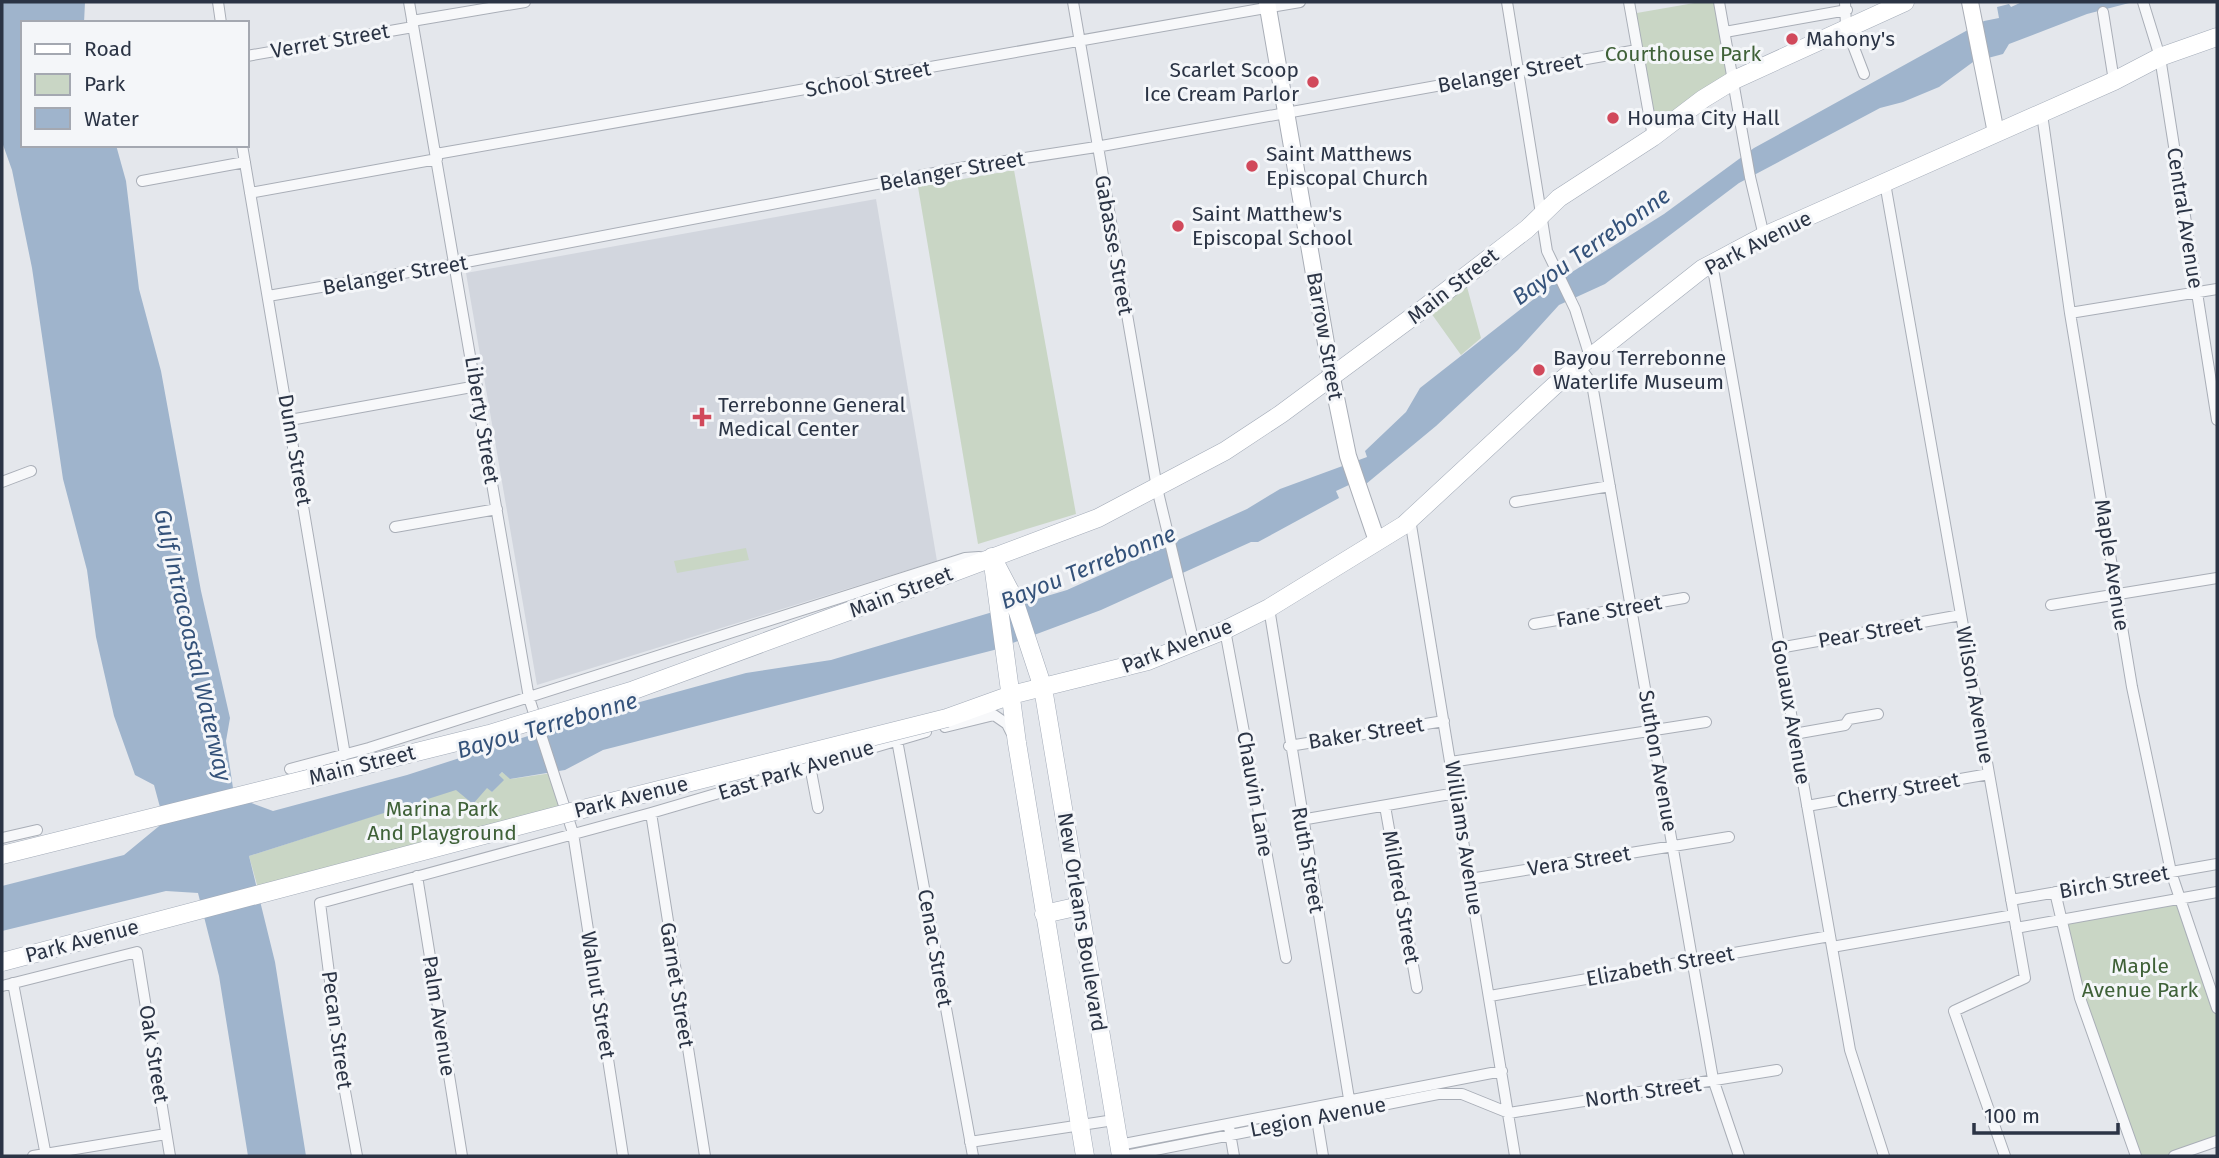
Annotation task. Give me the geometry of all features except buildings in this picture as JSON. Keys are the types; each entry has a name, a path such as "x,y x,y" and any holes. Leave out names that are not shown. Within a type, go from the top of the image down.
{"main road":[{"name":"Main Street","path":"2,855 489,734 634,690 1098,518 1225,451 1332,378 1540,216 1559,198 1734,80 1846,13 1905,2"},
{"path":"1970,2 1982,75 1996,133"},
{"name":"Barrow Street","path":"1268,4 1332,378 1348,456 1377,541"},
{"name":"Park Avenue","path":"2,962 571,812 947,718 1011,695 1148,661 1194,643 1269,608 1410,519 1584,362 1712,263 1764,236 2115,81 2160,57 2217,37"},
{"name":"New Orleans Boulevard","path":"992,557 1013,597 1043,688 1114,1120 1122,1153"},
{"name":"New Orleans Boulevard","path":"992,557 996,603 1017,743 1085,1156"},
{"path":"1044,914 1080,906"}],"street":[{"path":"218,2 221,21"},
{"name":"Liberty Street","path":"409,2 477,386 528,698 573,833"},
{"name":"Verret Street","path":"248,56 525,2"},
{"name":"Gabasse Street","path":"1073,2 1157,488 1194,643"},
{"name":"School Street","path":"250,193 1079,42 1268,4 1300,2"},
{"name":"Suthon Avenue","path":"1507,2 1547,251 1575,309 1584,362 1592,384 1714,1082 1739,1156"},
{"path":"1629,2 1653,137"},
{"path":"1719,2 1750,177 1764,236"},
{"name":"Central Avenue","path":"2144,5 2160,57 2217,420"},
{"path":"2103,12 2115,81"},
{"path":"1725,32 1846,13 1864,74"},
{"name":"Belanger Street","path":"268,296 456,264 966,167 1096,147 1637,50"},
{"name":"Maple Avenue","path":"2042,114 2070,313 2132,687 2171,872 2217,1009"},
{"name":"Dunn Street","path":"242,147 345,755"},
{"path":"142,180 245,162"},
{"name":"Wilson Avenue","path":"1885,183 2025,978 1954,1011 2004,1156"},
{"name":"Gouaux Avenue","path":"1712,263 1850,1050 1884,1156"},
{"path":"2070,313 2217,289"},
{"path":"290,420 477,386"},
{"path":"2,482 31,471"},
{"path":"1515,502 1610,486"},
{"path":"394,527 497,509"},
{"name":"Williams Avenue","path":"1410,519 1515,1156"},
{"name":"Main Street","path":"290,769 345,755 528,698 965,558 992,557"},
{"path":"2051,605 2217,578"},
{"name":"Fane Street","path":"1534,624 1684,598"},
{"name":"Ruth Street","path":"1269,608 1301,820 1350,1106"},
{"name":"Pear Street","path":"1779,648 1961,615"},
{"name":"Chauvin Lane","path":"1225,630 1286,958"},
{"path":"1794,734 1846,725 1849,719 1878,714"},
{"name":"East Park Avenue","path":"320,903 651,813 897,740 994,716 1007,724 1017,743"},
{"name":"Baker Street","path":"1289,746 1444,721"},
{"path":"1451,762 1706,722"},
{"name":"Cenac Street","path":"897,740 972,1156"},
{"path":"810,766 818,808"},
{"name":"Cherry Street","path":"1807,806 1989,774"},
{"path":"1301,820 1456,793"},
{"name":"Mildred Street","path":"1385,806 1417,988"},
{"name":"Garnet Street","path":"651,813 705,1156"},
{"path":"2,838 37,830"},
{"name":"Walnut Street","path":"573,833 624,1156"},
{"name":"Vera Street","path":"1470,879 1728,837"},
{"name":"Birch Street","path":"2011,900 2217,864"},
{"name":"Palm Avenue","path":"417,876 462,1156"},
{"path":"2055,892 2080,998 2136,1156"},
{"name":"Birch Street","path":"2016,928 2217,892"},
{"name":"Pecan Street","path":"320,903 342,1075 357,1156"},
{"name":"Elizabeth Street","path":"1490,996 1693,960 2014,915"},
{"name":"Park Avenue","path":"8,984 137,953"},
{"name":"Oak Street","path":"137,953 170,1156"},
{"path":"8,984 46,1155"},
{"name":"North Street","path":"1508,1113 1777,1070"},
{"name":"Legion Avenue","path":"1122,1153 1186,1137 1430,1090 1502,1071"},
{"name":"Legion Avenue","path":"1430,1090 1462,1094 1508,1113"},
{"path":"1315,1112 1323,1156"},
{"path":"970,1142 1114,1120"},
{"path":"1229,1129 1234,1156"},
{"path":"33,1156 166,1134"},
{"path":"2174,1156 2217,1141"}],"shaded area":[{"name":"Terrebonne General Medical Center","path":"876,199 937,561 537,685 466,273"}],"green space":[{"name":"Courthouse Park","path":"1700,2 1719,2 1733,71 1653,137 1631,14"},
{"path":"1014,170 1076,514 978,544 918,187"},
{"path":"1467,287 1481,338 1461,355 1431,313"},
{"path":"746,548 749,560 677,573 674,561"},
{"name":"Marina Park And Playground","path":"502,772 511,779 552,773 567,816 259,892 249,856 456,789 488,788 492,792 503,780 499,775"},
{"name":"Maple Avenue Park","path":"2180,898 2217,1008 2217,1141 2174,1156 2136,1156 2080,998 2061,920"}],"water":[{"name":"Gulf Intracoastal Waterway","path":"2,2 85,2 84,21 21,21 21,147 117,147 126,181 139,289 161,371 201,591 230,718 226,741 233,788 249,802 273,811 407,775 596,714 746,673 831,660 1067,590 1247,509 1280,489 1367,457 1365,451 1406,412 1420,388 1553,284 1664,214 1754,148 1984,21 1999,18 1997,7 2009,4 2011,7 2022,2 2133,2 2087,14 2009,44 2003,54 1973,62 1939,87 1880,108 1739,183 1605,284 1559,305 1518,350 1436,426 1366,484 1364,478 1336,491 1339,498 1258,542 1251,542 1101,610 994,650 603,750 565,770 510,779 502,772 499,775 504,780 492,792 487,788 473,804 456,790 249,856 275,962 306,1156 248,1156 219,976 198,893 166,891 2,931 2,886 124,855 164,822 154,785 135,775 114,716 96,637 87,570 63,479 32,268 12,170 2,142"}],"place":[{"name":"Mahony's","path":"1792,39"},
{"name":"Scarlet Scoop Ice Cream Parlor","path":"1313,82"},
{"name":"Houma City Hall","path":"1613,118"},
{"name":"Saint Matthews Episcopal Church","path":"1252,166"},
{"name":"Saint Matthew's Episcopal School","path":"1178,226"},
{"name":"Bayou Terrebonne Waterlife Museum","path":"1539,370"},
{"name":"Terrebonne General Medical Center","path":"702,417"}],"water label":[{"name":"Bayou Terrebonne","path":"1591,246"},
{"name":"Bayou Terrebonne","path":"1088,567"},
{"name":"Bayou Terrebonne","path":"547,725"}]}
